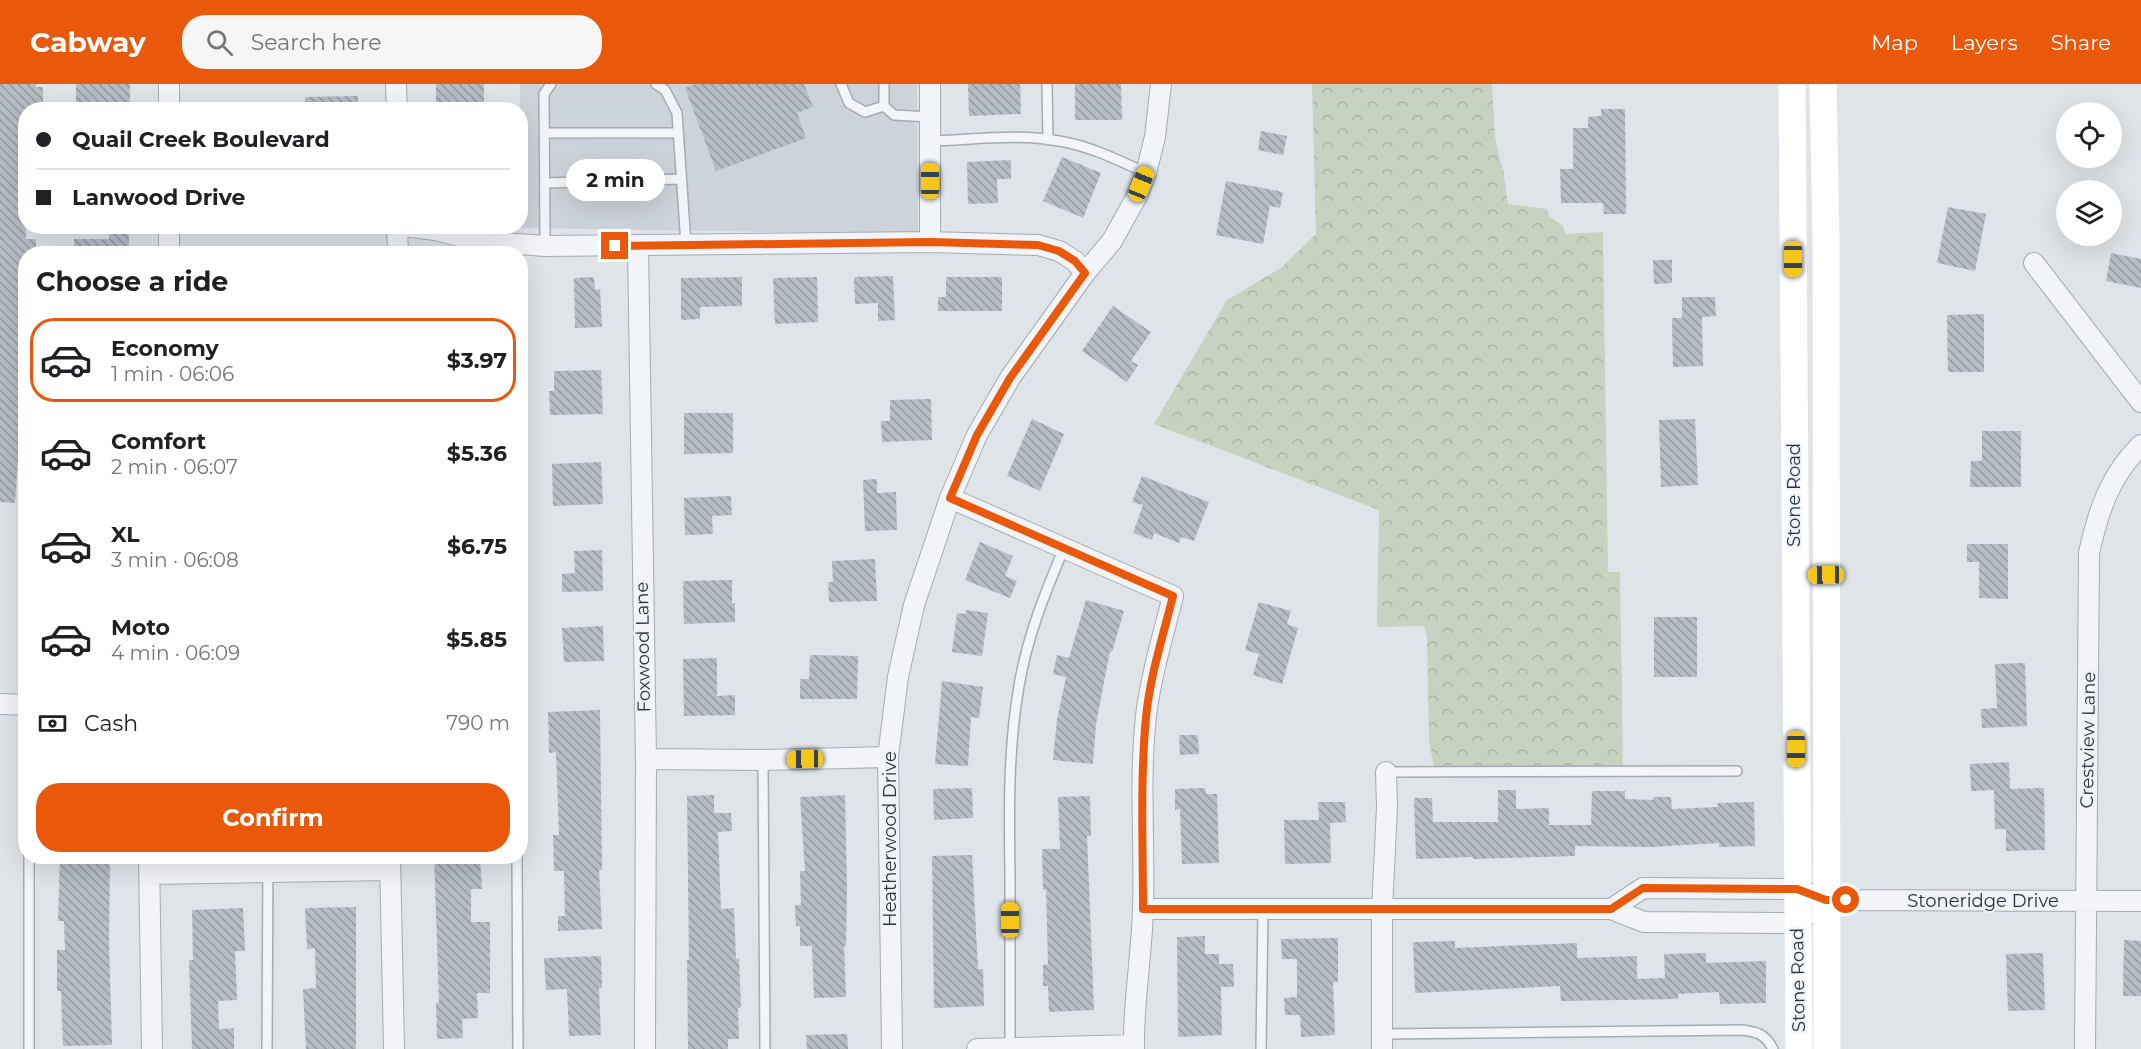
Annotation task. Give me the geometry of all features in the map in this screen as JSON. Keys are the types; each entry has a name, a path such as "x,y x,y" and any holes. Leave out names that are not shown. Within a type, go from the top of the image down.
{"main road":[{"name":"Stone Road","path":"1792,84 1799,1049"},
{"name":"Stone Road","path":"1823,84 1826,237 1827,1049"},
{"path":"1795,575 1826,575"}],"street":[{"path":"169,84 169,102"},
{"path":"396,84 397,102"},
{"path":"930,84 930,242"},
{"name":"Heatherwood Drive","path":"892,1049 888,758 898,677 914,604 950,498 977,435 1010,378 1085,273 1112,241 1137,196 1155,137 1161,84"},
{"path":"451,234 477,241 545,246 930,242 1038,245 1059,251 1075,261 1085,273"},
{"name":"Foxwood Lane","path":"638,246 646,759 645,1049"},
{"path":"2034,263 2141,402"},
{"name":"Crestview Lane","path":"2085,1049 2089,553 2096,522 2106,494 2118,473 2141,445"},
{"path":"950,498 1173,596 1152,678 1146,717 1142,794 1143,909 1134,1047 976,1049"},
{"path":"0,705 18,705"},
{"path":"646,759 888,758"},
{"path":"1382,1042 1382,910 1387,807 1386,772"},
{"path":"152,1049 149,865 268,864"},
{"path":"390,864 394,1049"},
{"path":"1611,909 1643,888 1797,889 1826,900"},
{"path":"1143,909 1611,909 1644,922 1797,923 1826,900"},
{"name":"Stoneridge Drive","path":"1826,900 2141,901"}],"lane":[{"path":"545,246 544,94 551,84"},
{"path":"656,84 665,90 677,113 686,245"},
{"path":"841,84 849,103 865,112 884,106"},
{"path":"884,84 884,106 894,115 930,117"},
{"path":"1047,84 1048,140"},
{"path":"544,133 678,133"},
{"path":"930,141 1024,138 1048,140 1096,150 1146,172"},
{"path":"545,183 681,179"},
{"path":"1010,1049 1008,826 1013,731 1019,685 1039,605 1064,548"},
{"path":"763,760 765,1049"},
{"path":"1386,772 1737,771"},
{"path":"29,864 29,1049"},
{"path":"267,1049 268,864"},
{"path":"517,864 518,1049"},
{"path":"1262,1049 1263,910"},
{"path":"1382,1042 1742,1030 1758,1032 1767,1039 1773,1049"}],"shaded area":[{"path":"520,84 917,84 918,234 528,228 528,102 520,102"}],"green space":[{"path":"1312,84 1492,84 1495,136 1508,204 1547,209 1549,216 1562,225 1566,234 1603,232 1608,572 1620,572 1623,769 1434,768 1429,741 1427,638 1424,626 1377,627 1379,510 1154,424 1227,300 1281,268 1316,234"}],"building":[{"path":"0,84 36,84 36,87 43,87 43,102 18,102 18,234 26,234 26,239 36,239 36,246 18,246 18,461 15,503 0,502"},
{"path":"76,84 130,84 130,102 76,102"},
{"path":"436,84 484,84 484,102 436,102"},
{"path":"695,84 804,84 813,107 797,113 806,138 716,171 685,88"},
{"path":"968,84 1020,84 1021,114 969,116"},
{"path":"1075,84 1121,84 1122,120 1075,120"},
{"path":"358,96 358,102 305,102 305,97"},
{"path":"1601,109 1625,109 1626,214 1604,214 1603,203 1561,203 1560,169 1573,169 1573,128 1588,128 1588,117 1601,116"},
{"path":"1261,131 1287,136 1283,155 1258,150"},
{"path":"1062,157 1101,173 1083,218 1043,201"},
{"path":"1011,160 1011,179 997,179 998,203 968,204 967,162"},
{"path":"1226,181 1283,192 1280,208 1270,206 1263,244 1216,235"},
{"path":"1948,207 1986,214 1975,271 1937,263"},
{"path":"109,234 129,234 129,246 74,246 74,239 109,239"},
{"path":"2111,253 2141,259 2141,288 2106,281"},
{"path":"1653,260 1672,260 1672,283 1654,284"},
{"path":"893,276 895,320 878,321 878,303 855,304 854,277"},
{"path":"594,277 595,290 600,289 602,327 575,328 574,278"},
{"path":"742,277 742,306 700,307 700,319 681,320 681,278"},
{"path":"817,277 818,322 775,324 773,278"},
{"path":"946,277 1002,277 1002,311 938,311 938,297 946,297"},
{"path":"1682,297 1715,297 1716,316 1702,317 1703,366 1673,367 1672,318 1682,318"},
{"path":"1113,306 1151,332 1131,361 1138,365 1127,382 1082,351"},
{"path":"1984,314 1984,372 1948,372 1947,315"},
{"path":"601,370 603,414 550,415 549,391 554,391 554,371"},
{"path":"931,399 932,440 882,442 881,421 890,421 890,400"},
{"path":"684,413 733,413 733,453 684,454"},
{"path":"1032,419 1064,434 1040,491 1007,476"},
{"path":"1695,419 1698,485 1661,487 1659,420"},
{"path":"1982,431 2021,431 2021,487 1970,487 1971,461 1982,461"},
{"path":"601,462 603,504 553,506 552,464"},
{"path":"1142,476 1209,502 1194,541 1181,537 1179,543 1154,533 1152,540 1133,533 1143,505 1132,502"},
{"path":"877,479 877,493 896,492 897,530 865,531 863,480"},
{"path":"731,496 732,515 712,516 713,534 685,535 684,498"},
{"path":"980,542 1013,556 1005,576 1017,581 1010,598 965,580"},
{"path":"1967,544 2008,544 2008,599 1979,598 1979,562 1967,562"},
{"path":"602,550 603,591 562,592 562,574 575,573 574,551"},
{"path":"875,559 877,601 829,602 828,582 833,582 832,561"},
{"path":"732,580 735,622 684,624 683,581"},
{"path":"1086,600 1124,611 1112,652 1110,651 1096,724 1093,764 1053,760 1057,720 1066,677 1053,674 1057,655 1069,658"},
{"path":"1259,602 1291,611 1287,624 1298,628 1282,684 1253,675 1259,654 1245,650"},
{"path":"966,610 988,613 982,656 952,652 957,613 965,614"},
{"path":"1654,617 1697,617 1697,677 1654,677"},
{"path":"603,626 604,661 564,662 562,628"},
{"path":"810,655 858,656 857,699 800,699 800,679 809,679"},
{"path":"717,658 717,696 735,695 735,715 684,716 683,659"},
{"path":"2025,663 2027,726 1982,728 1981,709 1997,708 1995,664"},
{"path":"942,681 983,687 979,718 971,717 968,766 935,764"},
{"path":"600,710 602,870 599,870 602,929 558,931 558,916 565,916 564,871 554,871 553,835 559,835 556,752 549,753 548,712"},
{"path":"1179,735 1198,735 1199,754 1180,755"},
{"path":"2009,762 2010,789 2044,788 2045,850 2006,851 2006,829 1995,829 1994,790 1971,791 1970,764"},
{"path":"972,788 973,818 934,820 933,789"},
{"path":"1205,788 1206,794 1217,794 1219,863 1182,864 1180,809 1175,810 1175,789"},
{"path":"1498,790 1516,790 1516,809 1549,808 1549,825 1591,825 1592,791 1625,791 1625,799 1653,800 1653,797 1671,797 1672,809 1718,807 1717,803 1754,802 1755,846 1719,847 1719,843 1650,847 1575,846 1575,856 1416,859 1414,798 1432,798 1433,822 1498,822"},
{"path":"714,795 714,813 731,813 732,831 718,832 721,909 734,908 741,1008 738,1008 739,1039 728,1039 728,1049 688,1049 687,796"},
{"path":"845,795 846,997 814,998 812,946 800,946 800,926 796,926 795,905 801,905 800,871 805,871 800,797"},
{"path":"1090,796 1091,836 1087,836 1094,1010 1049,1012 1048,986 1043,986 1043,965 1048,964 1046,889 1043,890 1042,849 1060,849 1058,797"},
{"path":"1318,802 1345,802 1346,822 1330,823 1331,863 1285,864 1284,820 1319,820"},
{"path":"972,855 978,969 983,969 984,1006 934,1008 932,856"},
{"path":"60,864 110,864 109,942 112,1045 63,1046 61,991 57,991 57,950 65,950 64,921 58,921"},
{"path":"434,864 480,864 482,889 471,889 471,922 490,922 490,993 477,993 478,1018 462,1019 463,1038 437,1039 436,1003 439,1002"},
{"path":"356,907 356,1049 306,1049 303,989 316,988 315,948 307,949 305,908"},
{"path":"243,908 245,951 235,951 237,1000 218,1001 219,1029 234,1028 234,1049 192,1049 189,960 193,960 192,910"},
{"path":"1205,936 1205,954 1219,954 1219,964 1233,964 1234,987 1221,987 1222,1035 1178,1037 1177,937"},
{"path":"1338,938 1338,982 1333,982 1335,1035 1301,1037 1300,1015 1285,1015 1284,998 1297,997 1297,959 1282,959 1281,939"},
{"path":"2124,940 2141,941 2141,996 2123,996"},
{"path":"1455,941 1455,948 1577,943 1577,958 1637,956 1637,979 1665,978 1664,954 1706,953 1706,963 1766,961 1766,1003 1720,1004 1719,992 1678,994 1678,999 1561,1001 1560,986 1415,993 1413,942"},
{"path":"2043,953 2045,1010 2008,1011 2006,954"},
{"path":"601,956 602,988 599,988 601,1035 569,1036 567,989 546,990 544,958"},
{"path":"847,1034 848,1049 807,1049 806,1035"}],"route":[{"path":"615,246 930,242 1038,245 1059,251 1075,261 1085,273 1010,378 977,435 950,498 1173,596 1152,678 1146,717 1142,794 1143,909 1611,909 1643,888 1797,889 1826,900 1846,900"}]}
